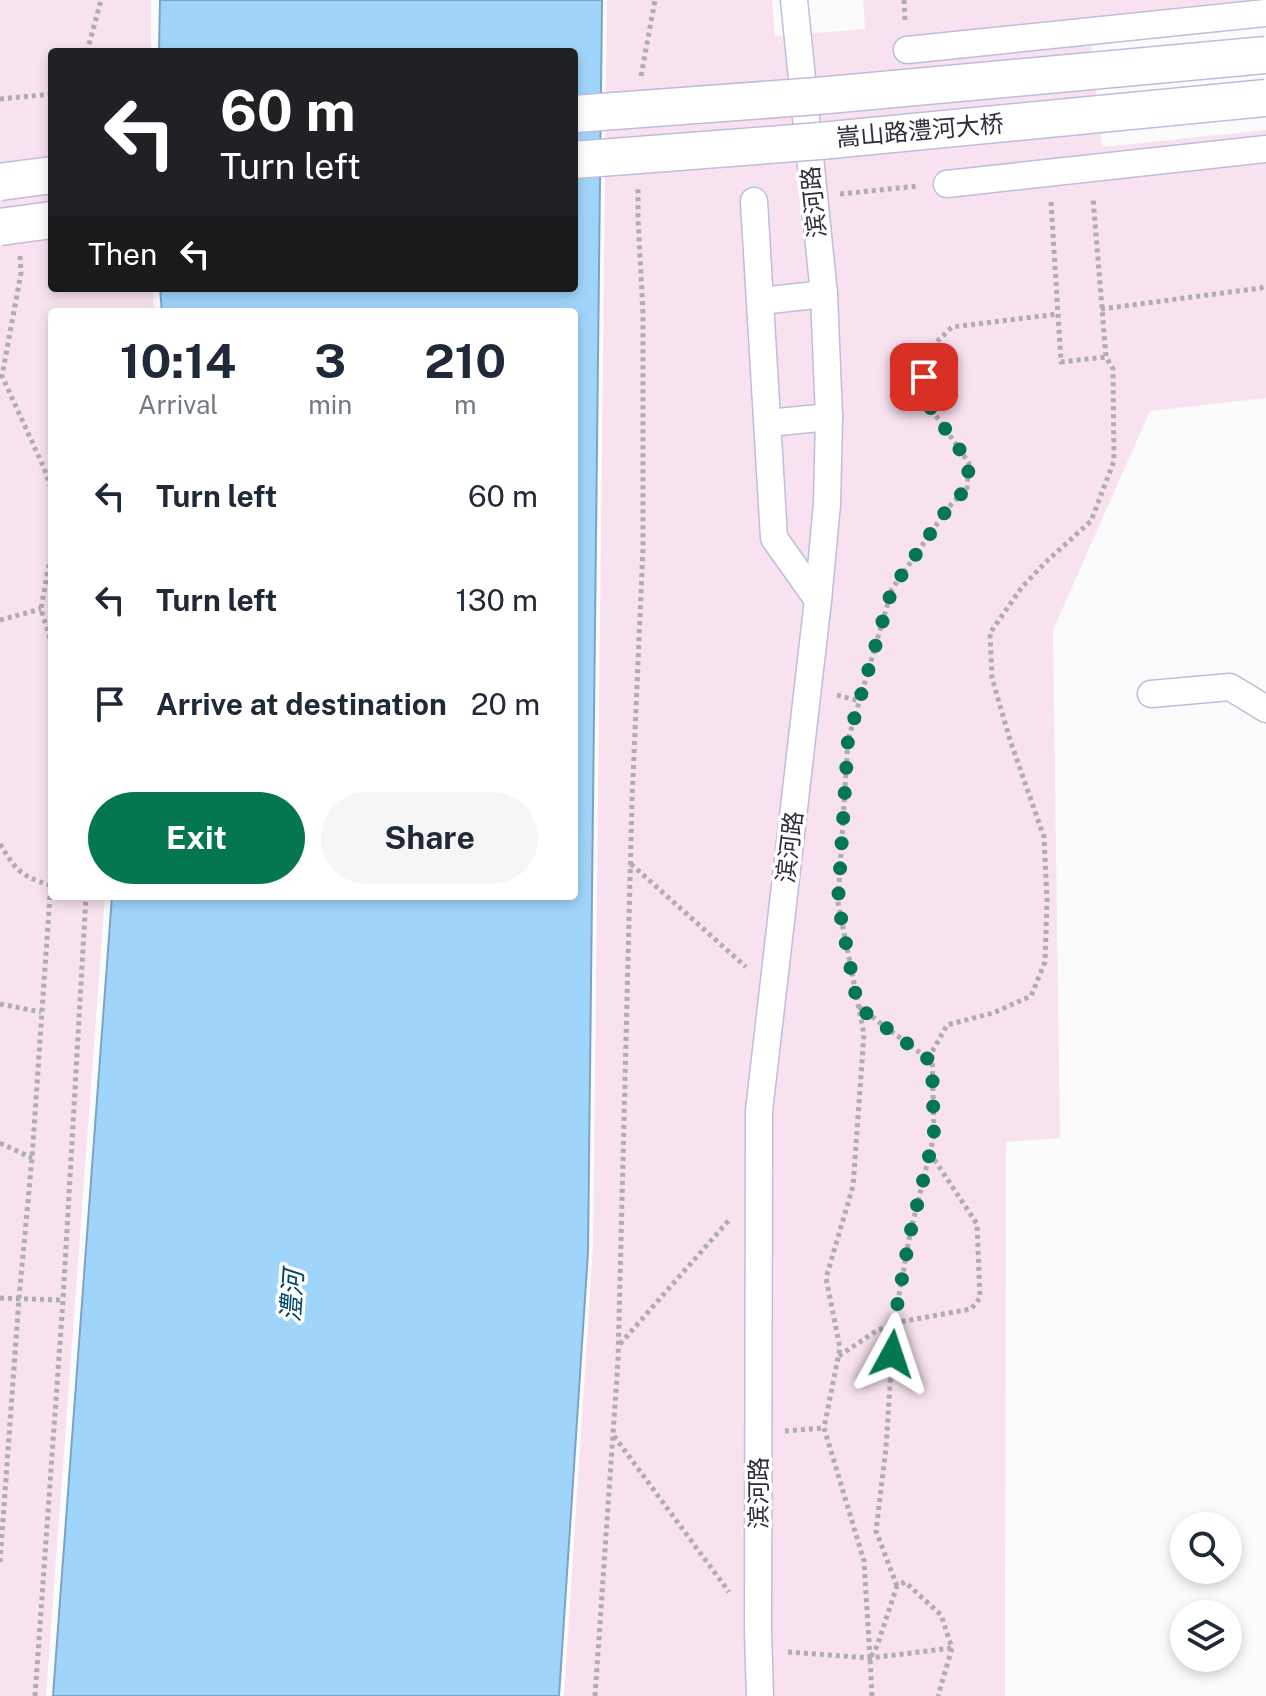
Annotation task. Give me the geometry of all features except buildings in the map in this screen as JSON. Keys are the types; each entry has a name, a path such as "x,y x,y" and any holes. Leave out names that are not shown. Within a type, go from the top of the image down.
{"main road":[{"name":"嵩山路澧河大桥","path":"578,114 817,96 1266,55"},
{"name":"嵩山路澧河大桥","path":"578,160 820,141 1266,98"},
{"path":"0,182 48,176"},
{"path":"10,234 48,221"}],"street":[{"name":"滨河路","path":"760,1696 759,1111 818,600 827,504 829,417 824,294 794,0"},
{"path":"797,28 812,0"},
{"path":"907,50 1266,13"},
{"path":"947,184 1266,149"},
{"path":"754,201 774,538 818,600"},
{"path":"761,301 824,294"},
{"path":"768,423 829,417"},
{"path":"1151,694 1230,687 1266,709"}],"path":[{"path":"88,48 101,0"},
{"path":"641,85 641,70 655,0"},
{"path":"0,99 48,94"},
{"path":"870,1658 897,1586 876,1531 886,1448 894,1323 910,1234 934,1136 932,1052 947,1025 993,1013 1031,996 1045,962 1047,900 1044,837 992,678 990,633 1022,587 1091,521 1114,461 1113,369 1106,357 1091,169"},
{"path":"1049,173 1061,362 1106,357"},
{"path":"595,1696 619,1345 631,863 643,548 643,313 639,174"},
{"path":"814,196 947,184"},
{"path":"10,234 21,273 1,376 48,480"},
{"path":"1101,309 1266,285"},
{"path":"872,1696 864,1561 824,1428 840,1348 826,1278 853,1186 864,1034 838,902 848,740 892,589 948,508 967,488 969,463 925,400 923,355 952,327 1058,314"},
{"path":"48,569 41,609 48,632"},
{"path":"0,620 41,609"},
{"path":"0,844 14,867 30,879 48,884"},
{"path":"631,863 773,992"},
{"path":"0,1562 49,900"},
{"path":"35,1696 63,1300 86,900"},
{"path":"0,1004 41,1012"},
{"path":"858,1007 932,1062"},
{"path":"0,1143 32,1158"},
{"path":"838,1357 876,1331 894,1323 971,1309 980,1298 977,1224 930,1153"},
{"path":"619,1345 760,1186"},
{"path":"0,1298 63,1300"},
{"path":"759,1433 824,1428"},
{"path":"613,1435 758,1640 870,1658 952,1648"},
{"path":"897,1586 905,1582 941,1615 952,1648 938,1696"}],"shaded area":[{"path":"0,0 151,0 151,48 48,48 48,292 153,292 154,308 48,308 48,900 105,900 46,1696 0,1696"},
{"path":"607,0 772,0 775,36 865,29 863,0 1266,0 1266,24 1091,41 1102,147 1266,130 1266,398 1150,411 1053,630 1060,1138 1006,1142 1005,1696 564,1696 593,1246"}],"water":[{"name":"澧河","path":"160,0 602,0 588,1252 559,1696 53,1696 112,900 578,900 578,308 162,308 160,292 578,292 578,48 159,48"}],"route":[{"path":"892,1354 894,1323 910,1234 934,1136 932,1062 858,1007 838,902 848,740 892,589 948,508 967,488 969,463 925,400 924,377"}]}
